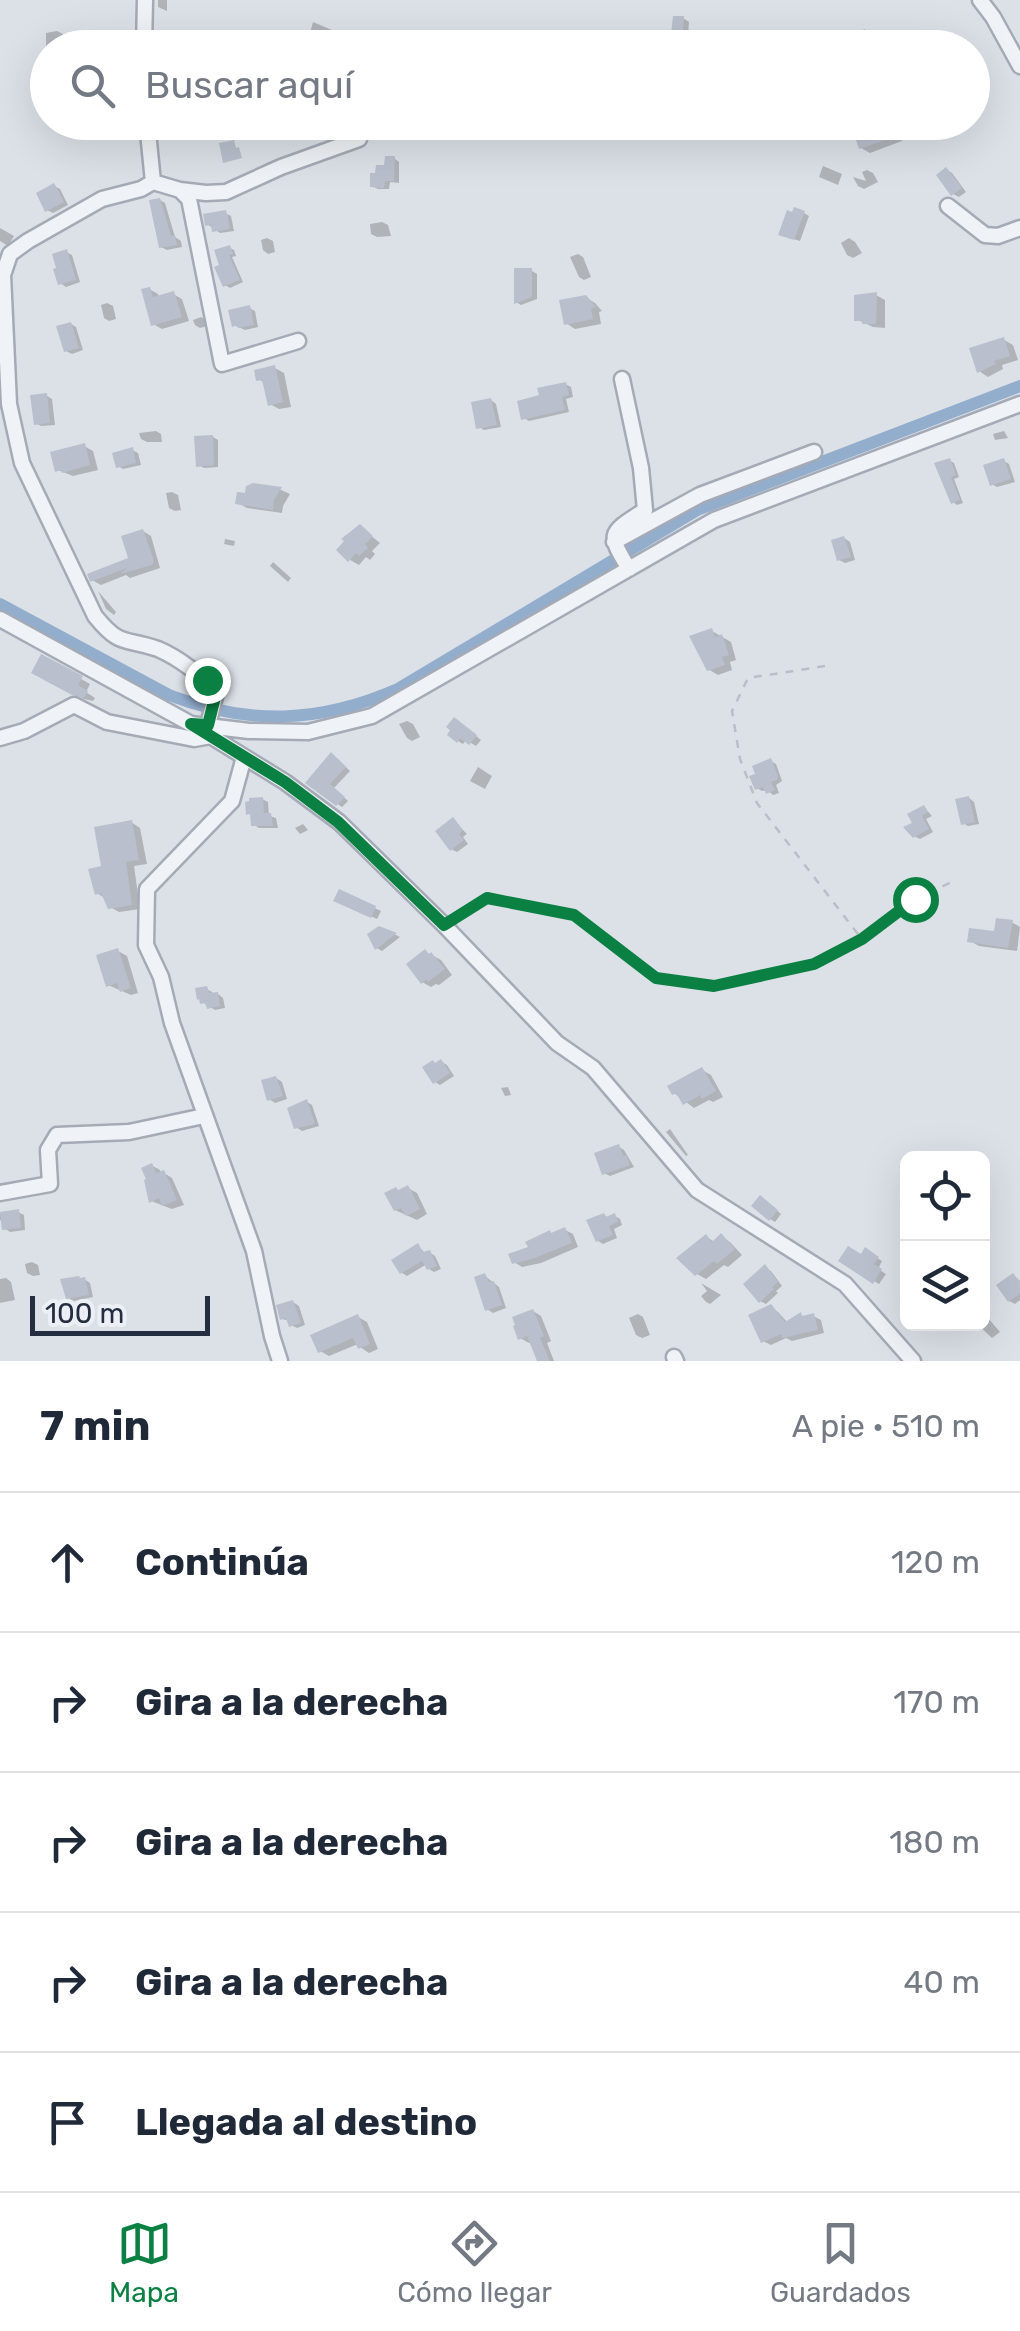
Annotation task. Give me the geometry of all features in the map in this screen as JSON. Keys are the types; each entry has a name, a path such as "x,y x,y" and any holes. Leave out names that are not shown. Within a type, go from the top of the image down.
{"street":[{"path":"145,30 146,0"},
{"path":"980,0 1020,66"},
{"path":"149,140 153,182"},
{"path":"210,730 216,693 207,680 158,650 119,640 95,616 22,463 9,404 3,275 10,254 102,199 142,189 153,182 180,190 226,192 281,167 359,140"},
{"path":"180,190 189,199 222,364 298,341"},
{"path":"948,206 984,235 998,236 1020,228"},
{"path":"622,380 641,468 645,510 616,531 614,544 629,569"},
{"path":"0,619 191,724 210,730 308,732 372,716 714,520 1020,404"},
{"path":"614,544 700,495 814,452"},
{"path":"0,738 24,731 74,706 107,722 194,738 210,730"},
{"path":"210,730 338,822 444,925 556,1043 594,1068 697,1190 844,1284 913,1361"},
{"path":"244,757 232,801 147,889 146,944 161,977 172,1023 254,1251 280,1361"},
{"path":"0,1193 50,1184 48,1150 56,1135 129,1132 204,1116"}],"path":[{"path":"825,666 748,678 732,710 740,759 757,803 862,939"},
{"path":"444,925 487,898 574,915 656,978 714,986 814,964 862,939 915,899 954,881"}],"building":[{"path":"673,16 684,16 683,30 671,30"},
{"path":"234,140 242,158 223,163 219,143"},
{"path":"856,140 885,140 859,149"},
{"path":"385,156 395,156 394,181 385,181 384,188 370,187 370,173 375,173 376,165 384,165"},
{"path":"946,167 962,188 951,196 936,175"},
{"path":"54,183 64,202 45,212 36,193"},
{"path":"160,198 177,245 159,248 149,200"},
{"path":"794,207 805,211 794,240 778,235 787,210 792,212"},
{"path":"226,210 230,229 212,232 211,225 205,226 203,214"},
{"path":"230,245 233,254 229,255 240,280 223,287 214,267 219,265 214,250"},
{"path":"67,249 76,280 58,285 52,254"},
{"path":"514,268 532,268 532,297 514,304"},
{"path":"150,287 153,297 174,291 182,317 151,326 141,289"},
{"path":"877,292 876,324 854,321 854,295"},
{"path":"586,295 596,307 591,308 593,319 564,325 559,300"},
{"path":"250,305 254,325 232,327 228,310"},
{"path":"71,322 79,348 64,352 56,326"},
{"path":"1004,337 1010,356 977,373 969,348"},
{"path":"275,365 283,402 268,406 262,380 256,381 254,370"},
{"path":"566,382 569,395 562,397 565,410 521,420 517,401 539,395 537,388"},
{"path":"47,393 50,423 34,425 30,395"},
{"path":"491,398 497,425 476,429 471,402"},
{"path":"213,435 214,465 196,467 194,436"},
{"path":"85,443 90,465 55,472 50,452"},
{"path":"133,447 136,463 116,468 112,453"},
{"path":"950,458 956,475 951,477 960,500 951,504 934,463"},
{"path":"1004,458 1011,479 990,486 983,465"},
{"path":"253,483 282,487 273,510 235,504 237,492 245,493 246,486"},
{"path":"360,524 373,536 365,544 368,548 348,562 336,550 344,541 341,539"},
{"path":"143,529 152,565 120,574 127,568 90,582 87,574 128,558 121,536"},
{"path":"844,536 851,557 837,561 831,540"},
{"path":"712,628 715,637 722,634 729,655 722,657 725,665 707,671 689,636"},
{"path":"41,654 83,676 78,685 88,691 84,698 31,673"},
{"path":"454,717 477,735 469,745 460,738 457,743 447,735 450,730 446,727"},
{"path":"331,752 346,767 330,784 345,797 336,806 305,783"},
{"path":"771,758 778,776 771,782 775,790 766,794 763,787 755,790 749,776 755,774 752,766"},
{"path":"969,796 975,822 961,825 955,799"},
{"path":"263,797 264,813 271,813 273,826 251,826 245,802"},
{"path":"924,805 928,812 922,816 929,829 913,838 903,827 912,823 907,814"},
{"path":"453,817 463,830 459,834 464,840 450,851 435,831"},
{"path":"132,820 139,860 126,862 132,905 108,909 101,893 95,895 88,869 101,866 94,827"},
{"path":"339,889 376,906 371,918 333,901"},
{"path":"996,918 1013,920 1008,948 967,942 969,928 994,931"},
{"path":"379,926 397,933 375,950 367,934"},
{"path":"118,948 131,988 120,992 117,983 106,987 96,955"},
{"path":"425,949 445,969 421,984 406,964"},
{"path":"207,986 209,993 218,992 220,1006 207,1009 205,1003 197,1000 195,988"},
{"path":"441,1059 450,1073 433,1084 422,1067"},
{"path":"702,1067 716,1091 683,1105 667,1086"},
{"path":"276,1076 283,1096 267,1101 261,1080"},
{"path":"307,1099 315,1124 294,1129 287,1108"},
{"path":"619,1144 630,1165 602,1175 594,1153"},
{"path":"152,1163 156,1173 164,1170 177,1200 162,1206 159,1198 149,1203 141,1168"},
{"path":"408,1185 420,1209 406,1216 401,1208 394,1211 384,1193"},
{"path":"760,1195 778,1210 769,1221 751,1206"},
{"path":"19,1209 21,1228 2,1230 0,1212"},
{"path":"604,1213 606,1217 615,1213 618,1222 609,1226 613,1235 596,1242 586,1220"},
{"path":"565,1227 572,1243 512,1264 508,1254 528,1247 525,1242"},
{"path":"721,1233 735,1249 717,1264 714,1261 695,1276 676,1258 706,1234 712,1242"},
{"path":"418,1243 423,1252 430,1250 437,1266 427,1270 422,1261 400,1274 391,1260"},
{"path":"848,1246 861,1254 865,1247 879,1257 874,1264 882,1269 873,1284 838,1261"},
{"path":"765,1264 778,1282 759,1303 743,1284"},
{"path":"485,1273 489,1282 494,1281 502,1305 485,1311 474,1277"},
{"path":"1013,1273 1020,1282 1020,1294 1008,1302 996,1285"},
{"path":"85,1277 89,1295 66,1299 60,1279"},
{"path":"293,1300 301,1323 289,1327 286,1318 280,1320 276,1305"},
{"path":"771,1304 785,1322 801,1312 802,1316 814,1313 818,1330 782,1338 781,1334 761,1343 748,1315"},
{"path":"533,1309 550,1361 537,1361 527,1336 518,1340 513,1326 512,1317"},
{"path":"358,1314 370,1344 358,1349 353,1338 318,1353 310,1335"}],"waterway":[{"path":"0,604 169,695 199,705 256,716 341,709 398,689 697,510 1020,386"}],"route":[{"path":"207,680 216,693 208,725 191,724 285,782 338,822 444,925 487,898 574,915 656,978 714,986 814,964 862,939 915,899"}]}
